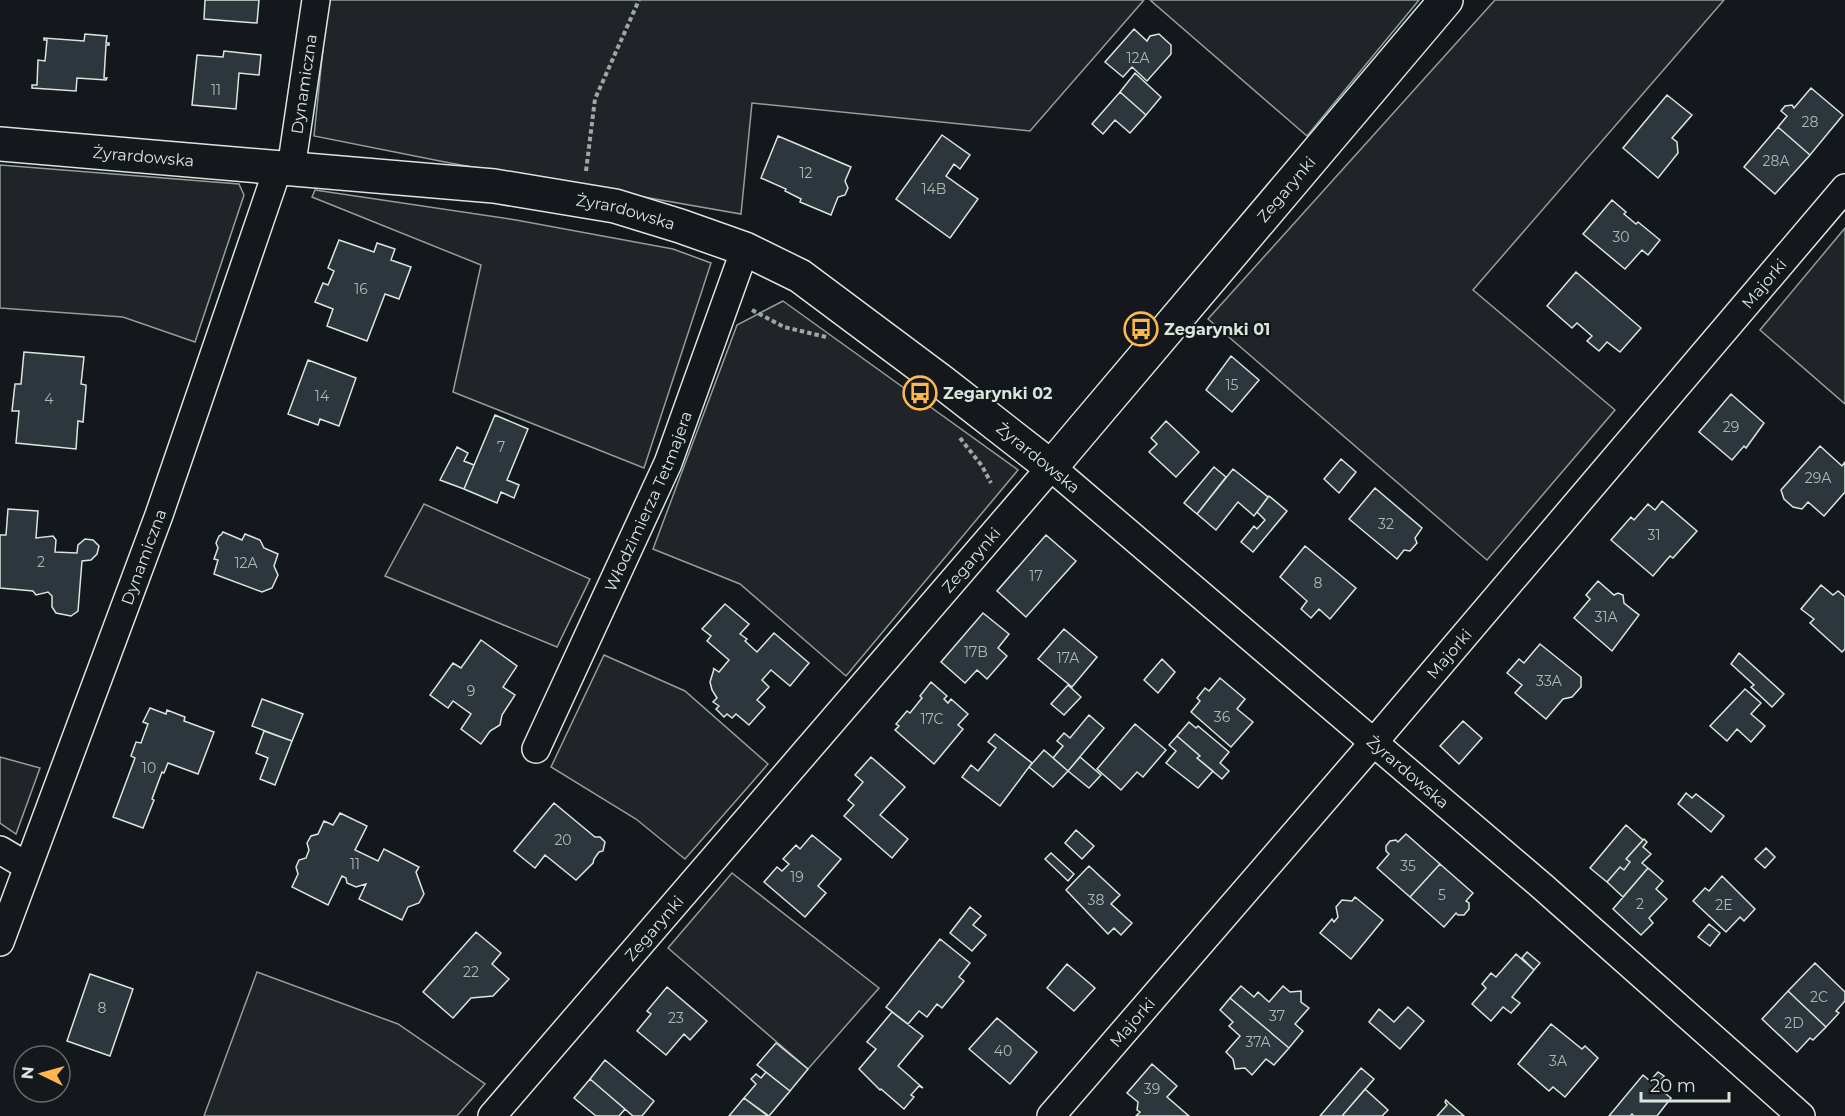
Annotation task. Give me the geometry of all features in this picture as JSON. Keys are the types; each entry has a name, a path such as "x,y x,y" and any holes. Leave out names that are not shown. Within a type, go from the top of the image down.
{"street":[{"name":"Dynamiczna","path":"0,942 159,515 284,169 316,0"},
{"name":"Zegarynki","path":"492,1116 1051,467 1446,0"},
{"name":"Żyrardowska","path":"0,144 494,186 615,206 746,249 800,276 1051,467 1544,887 1801,1116"},
{"name":"Majorki","path":"1051,1116 1374,742 1845,188"},
{"name":"Włodzimierza Tetmajera","path":"536,749 668,463 746,249"},
{"path":"0,850 27,866"}],"path":[{"path":"585,181 595,99 639,0"},
{"path":"729,296 784,327 836,339"},
{"path":"956,432 982,466 991,483"}],"shaded area":[{"path":"328,0 1144,0 1030,131 752,103 741,214 450,163 314,136"},
{"path":"1150,0 1419,0 1307,136"},
{"path":"1495,0 1724,0 1473,290 1615,410 1487,560 1208,319"},
{"path":"0,165 239,184 244,195 195,342 123,317 0,308"},
{"path":"315,190 516,220 673,249 711,263 644,468 453,392 481,265 312,197"},
{"path":"1845,228 1845,404 1760,330"},
{"path":"783,301 1018,470 846,676 740,584 653,549 737,325"},
{"path":"424,504 590,579 557,647 385,576"},
{"path":"604,655 685,691 768,764 685,859 636,819 551,767"},
{"path":"0,757 40,768 16,834 0,823"},
{"path":"732,873 879,988 808,1069 668,948"},
{"path":"257,972 398,1024 485,1084 457,1116 204,1116"}],"building":[{"path":"205,0 259,0 257,23 204,19"},
{"path":"1134,29 1147,41 1150,36 1159,34 1171,45 1171,54 1147,81 1132,67 1123,77 1105,62"},
{"path":"85,34 107,36 106,43 109,45 106,45 104,78 107,78 106,80 77,78 76,91 32,88 32,85 37,85 38,60 45,61 47,40 44,38 84,41"},
{"path":"224,51 261,55 259,75 239,73 236,109 192,105 197,55 223,57"},
{"path":"1135,73 1161,97 1146,115 1120,92"},
{"path":"1811,88 1843,115 1810,155 1778,127 1787,116 1781,111 1785,106 1792,105 1794,108"},
{"path":"1120,92 1146,115 1130,133 1115,120 1103,134 1092,124"},
{"path":"1667,95 1692,115 1672,138 1677,142 1678,153 1658,178 1623,148"},
{"path":"1778,127 1810,155 1775,194 1744,167"},
{"path":"942,135 970,155 960,169 954,164 946,176 978,199 950,238 896,199"},
{"path":"778,136 851,167 845,181 848,188 845,195 838,197 831,215 800,202 801,199 785,191 786,189 761,178"},
{"path":"1612,200 1636,224 1638,222 1660,240 1648,255 1642,250 1625,269 1583,234"},
{"path":"339,240 374,252 377,243 395,249 391,260 411,267 399,299 385,294 367,341 327,326 333,309 315,302 323,283 328,285 334,271 328,268"},
{"path":"1576,272 1641,328 1620,352 1607,342 1599,351 1587,341 1592,336 1577,323 1572,328 1547,306"},
{"path":"24,352 84,357 81,384 86,385 86,388 83,422 78,421 76,449 16,443 19,411 12,411 15,384 21,384"},
{"path":"1231,356 1259,380 1232,412 1206,390"},
{"path":"308,360 356,378 339,426 320,419 318,425 288,414"},
{"path":"1731,394 1764,423 1746,448 1744,446 1732,460 1699,432"},
{"path":"495,415 528,429 507,480 519,485 514,498 501,492 497,503 464,489"},
{"path":"1166,421 1199,452 1176,477 1149,452 1157,444 1151,438"},
{"path":"1820,446 1842,466 1845,462 1845,492 1824,516 1808,502 1802,509 1793,507 1784,499 1781,490"},
{"path":"457,447 468,453 464,461 474,465 464,489 440,480"},
{"path":"1341,459 1356,472 1339,493 1324,479"},
{"path":"1214,467 1226,477 1197,514 1184,503"},
{"path":"1233,469 1268,497 1254,516 1238,502 1216,530 1197,514"},
{"path":"1375,488 1422,528 1415,538 1417,543 1410,551 1404,550 1397,559 1349,519"},
{"path":"1269,496 1287,511 1253,552 1241,542 1254,526 1257,529 1265,520 1257,512"},
{"path":"1662,501 1697,531 1673,558 1670,556 1653,576 1611,540 1631,517 1634,520 1648,504 1655,510"},
{"path":"8,509 38,511 36,538 53,536 56,540 55,552 77,553 78,545 85,539 93,540 99,546 97,554 91,560 82,561 78,611 71,616 56,613 52,607 52,596 48,592 36,595 33,591 0,588 0,535 6,535"},
{"path":"223,532 242,540 245,534 260,540 264,548 278,554 274,566 278,575 272,588 262,592 214,574 218,560 214,559 218,548 216,543"},
{"path":"1046,535 1076,561 1026,617 997,591"},
{"path":"1305,546 1356,588 1330,619 1319,609 1311,618 1301,609 1307,601 1280,577"},
{"path":"1598,581 1614,595 1618,593 1623,595 1624,603 1639,615 1612,651 1574,618 1590,599 1586,595"},
{"path":"1821,585 1833,595 1838,591 1845,597 1845,649 1842,652 1810,623 1814,619 1801,609"},
{"path":"725,604 749,624 740,634 757,652 774,633 809,663 790,686 771,670 762,680 769,687 757,700 765,707 749,725 736,714 732,718 727,714 724,717 716,709 719,706 713,702 717,698 710,682 713,668 719,672 729,660 707,641 711,636 702,629"},
{"path":"983,613 1009,634 998,648 1007,656 987,679 977,670 965,683 941,662"},
{"path":"1064,629 1097,657 1072,687 1038,659"},
{"path":"481,640 517,666 503,687 515,695 502,715 500,725 490,731 481,744 461,729 471,714 453,701 448,708 430,695 453,663 461,668"},
{"path":"1540,644 1581,677 1581,687 1572,697 1563,699 1546,719 1515,693 1522,685 1507,673 1519,659 1524,663"},
{"path":"1739,653 1784,694 1772,707 1751,687 1754,685 1731,664"},
{"path":"1162,659 1175,672 1158,693 1144,680"},
{"path":"1220,678 1245,699 1237,709 1253,722 1231,747 1191,712 1200,701 1197,698 1205,688 1209,691"},
{"path":"931,682 947,696 944,699 948,703 951,699 968,714 958,725 963,729 934,764 895,730 899,726 896,724 907,711 910,713"},
{"path":"1068,685 1081,697 1064,715 1051,704"},
{"path":"1745,689 1761,703 1751,714 1765,726 1751,742 1737,729 1727,741 1710,726"},
{"path":"262,699 303,714 292,741 252,726"},
{"path":"150,708 166,714 167,710 185,717 184,721 214,732 198,774 168,763 164,773 162,772 143,828 113,817 135,758 131,756 136,742 141,743 148,724 143,722"},
{"path":"1089,715 1104,728 1068,771 1053,758 1063,746 1057,741 1064,733 1070,738"},
{"path":"1463,721 1482,738 1459,764 1440,746"},
{"path":"1189,722 1196,728 1198,726 1229,752 1220,763 1229,771 1222,779 1197,758 1200,756 1177,736"},
{"path":"1135,724 1166,750 1143,777 1137,772 1121,790 1097,769"},
{"path":"264,731 292,741 275,785 260,779 268,758 256,753"},
{"path":"995,734 1032,763 1000,806 962,777 971,765 978,771 996,748 988,742"},
{"path":"1177,736 1200,756 1197,758 1213,771 1198,788 1166,763 1176,751 1169,745"},
{"path":"1044,750 1068,771 1053,787 1029,767"},
{"path":"871,757 905,787 880,815 908,839 892,858 844,816 854,805 848,800 863,782 855,775"},
{"path":"1080,757 1101,775 1089,788 1068,771"},
{"path":"1686,793 1692,798 1696,794 1724,816 1711,832 1678,804"},
{"path":"554,803 595,837 600,837 605,842 603,851 599,852 593,863 576,880 545,855 535,868 514,851"},
{"path":"340,813 367,826 355,850 378,861 384,849 419,867 416,872 424,894 419,903 408,907 402,920 359,899 366,884 356,887 347,883 346,878 342,876 328,905 292,887 298,874 296,867 299,860 306,858 309,850 307,843 311,836 318,834 324,821 333,825"},
{"path":"1626,825 1643,840 1626,859 1630,862 1624,870 1620,867 1607,882 1590,868"},
{"path":"1076,830 1094,846 1082,859 1065,843"},
{"path":"1406,834 1440,864 1410,897 1377,868 1389,854 1386,846 1390,841 1398,842"},
{"path":"812,835 841,859 818,886 826,893 805,917 764,882 777,867 782,871 789,864 783,859 796,845 800,849"},
{"path":"1644,839 1647,842 1643,847 1651,854 1642,863 1648,868 1623,897 1607,882 1620,867 1624,870 1630,862 1626,859"},
{"path":"1766,848 1775,857 1765,868 1755,859"},
{"path":"1051,853 1074,874 1068,881 1045,859"},
{"path":"1440,864 1473,893 1466,901 1469,903 1469,909 1464,915 1456,913 1444,927 1410,897"},
{"path":"1089,866 1120,895 1111,904 1132,923 1121,935 1114,928 1108,934 1066,890"},
{"path":"1648,868 1663,881 1656,889 1667,899 1649,918 1653,923 1641,935 1613,909"},
{"path":"1722,876 1755,909 1744,921 1740,917 1726,932 1693,901 1705,888 1709,891"},
{"path":"1355,897 1383,920 1351,959 1320,933 1332,919 1334,922 1338,917 1336,907 1342,900 1352,901"},
{"path":"970,907 981,916 973,925 986,935 972,951 950,933"},
{"path":"1709,924 1720,933 1710,946 1698,937"},
{"path":"476,932 501,953 492,964 509,979 493,996 471,998 453,1018 423,992"},
{"path":"940,939 970,963 959,977 964,981 942,1008 937,1004 927,1017 919,1011 908,1024 886,1007"},
{"path":"1527,952 1540,963 1534,970 1522,958"},
{"path":"1516,954 1534,970 1512,997 1520,1003 1511,1013 1503,1007 1491,1021 1472,1004 1486,988 1482,984 1491,973 1496,977"},
{"path":"1815,963 1845,992 1845,1001 1836,1011 1839,1013 1826,1027 1788,991"},
{"path":"1067,964 1095,988 1074,1011 1047,988"},
{"path":"90,974 133,989 110,1056 67,1041"},
{"path":"1241,986 1254,997 1258,992 1269,1002 1283,986 1290,992 1301,991 1301,1002 1309,1008 1295,1024 1303,1031 1289,1048 1230,998"},
{"path":"667,987 707,1021 690,1040 684,1034 666,1055 637,1031 651,1014 647,1011"},
{"path":"1788,991 1826,1027 1813,1040 1810,1038 1797,1052 1762,1019"},
{"path":"1230,998 1289,1048 1274,1065 1266,1059 1252,1075 1245,1068 1235,1069 1233,1059 1226,1052 1240,1036 1229,1026 1233,1022 1220,1010"},
{"path":"1408,1007 1424,1021 1400,1049 1369,1022 1379,1009 1394,1022"},
{"path":"892,1012 923,1036 898,1066 923,1088 919,1086 911,1095 914,1097 904,1109 859,1069 876,1049 867,1042"},
{"path":"997,1018 1037,1052 1010,1084 969,1049"},
{"path":"1551,1024 1582,1049 1585,1046 1598,1058 1565,1097 1553,1087 1549,1091 1518,1064"},
{"path":"776,1043 808,1069 790,1091 757,1065"},
{"path":"605,1060 654,1101 642,1116 633,1116 590,1079"},
{"path":"1152,1064 1177,1086 1167,1097 1189,1116 1136,1116 1140,1112 1137,1110 1138,1102 1127,1093"},
{"path":"1361,1068 1374,1079 1342,1116 1320,1116"},
{"path":"766,1072 790,1091 769,1116 744,1098 756,1084 751,1079 756,1074 761,1078"},
{"path":"1658,1072 1664,1076 1656,1086 1671,1098 1657,1116 1634,1116 1632,1114 1630,1116 1609,1116 1643,1075 1650,1081"},
{"path":"590,1079 625,1109 619,1116 596,1116 574,1098"},
{"path":"1365,1089 1388,1110 1382,1116 1342,1116"},
{"path":"744,1098 768,1116 729,1116"},
{"path":"1446,1100 1464,1116 1437,1116 1447,1105"}],"place":[{"name":"Zegarynki 01","path":"1141,329"},
{"name":"Zegarynki 02","path":"920,393"}]}
